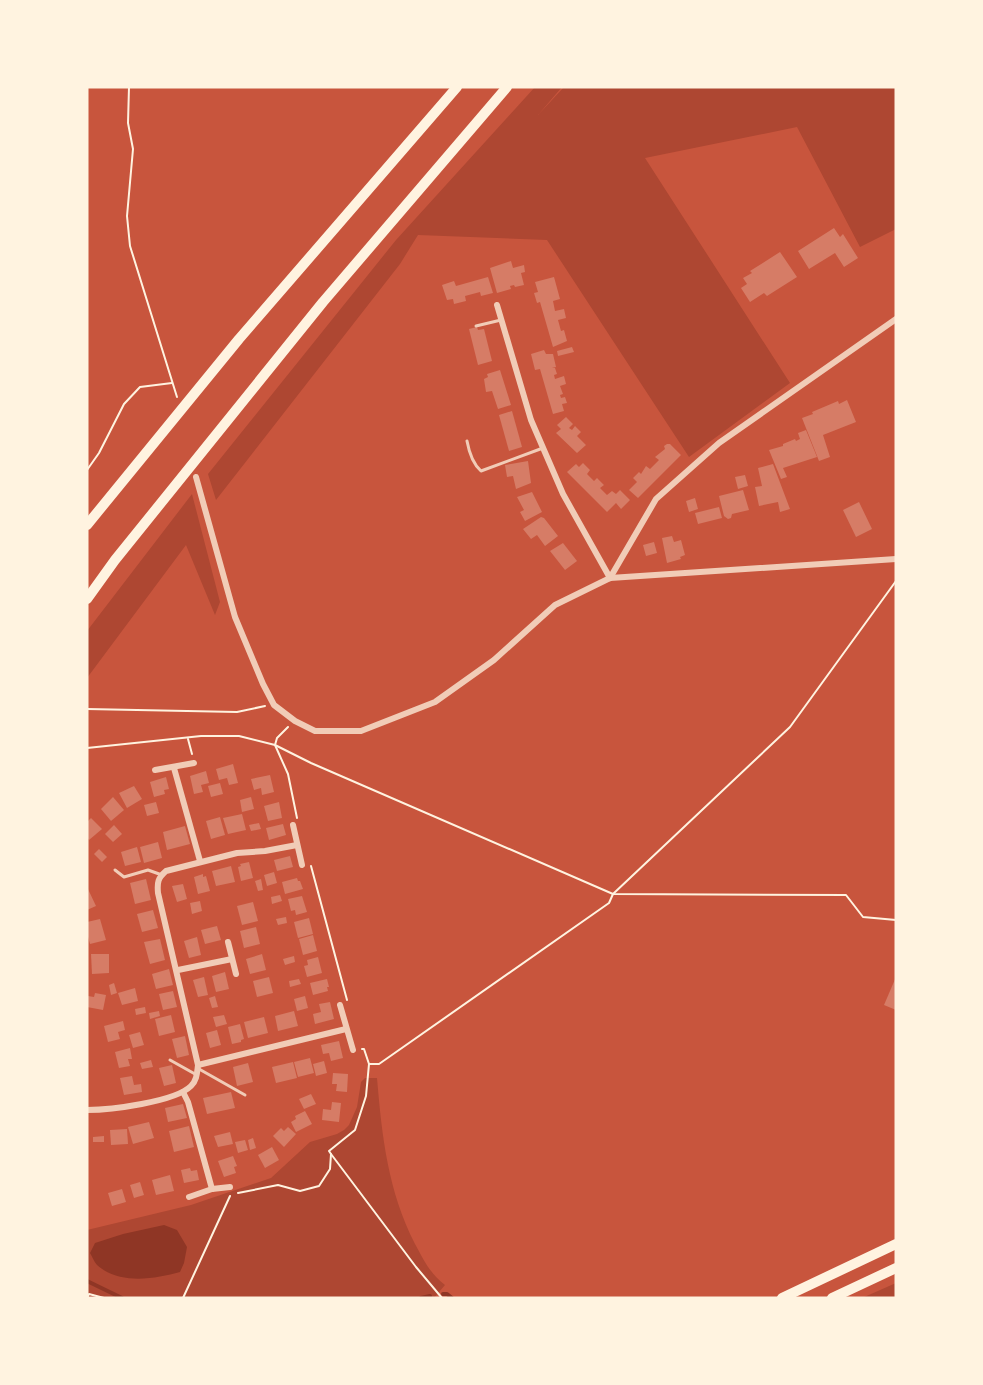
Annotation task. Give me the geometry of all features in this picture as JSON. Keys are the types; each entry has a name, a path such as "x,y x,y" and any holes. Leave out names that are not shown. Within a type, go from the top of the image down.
{"highway":[{"path":"87,525 239,339 458,87"},
{"path":"87,599 115,560 323,302 507,87"},
{"path":"782,1298 896,1244"},
{"path":"832,1298 896,1268"}],"street":[{"path":"497,305 531,420 563,494 610,578"},
{"path":"610,578 656,499 719,443 896,319"},
{"path":"196,477 235,617 262,684 274,705 295,722 315,730 361,731 435,702 494,660 555,605 610,578 896,559"},
{"path":"155,770 174,768 194,762"},
{"path":"174,768 200,861"},
{"path":"293,825 302,865"},
{"path":"87,1110 108,1110 183,1092 191,1086 197,1069 178,970 157,883 162,875 166,871 200,861 237,853 297,845"},
{"path":"228,942 236,974"},
{"path":"178,970 232,959"},
{"path":"340,1005 353,1050"},
{"path":"197,1069 346,1029"},
{"path":"183,1092 188,1102 212,1189"},
{"path":"189,1197 212,1189 230,1187"}],"lane":[{"path":"476,326 501,320"},
{"path":"467,441 476,467 481,471 543,448"},
{"path":"115,870 124,877 148,870 162,875"},
{"path":"170,1060 197,1069 245,1095"}],"path":[{"path":"129,87 128,123 133,149 127,216 130,246 177,397"},
{"path":"87,470 99,453 124,404 140,387 173,382"},
{"path":"369,1064 379,1064 609,903 612,894 790,728 896,581"},
{"path":"87,709 237,712 274,705"},
{"path":"293,825 298,823 288,774 275,745 277,738 295,722"},
{"path":"87,748 188,738 239,736 275,745 311,763 612,894 846,895 863,917 896,920"},
{"path":"188,738 194,762"},
{"path":"302,865 310,863 348,1003 340,1005"},
{"path":"183,1298 231,1194 278,1185 300,1191 319,1186 330,1169 331,1154 329,1151 355,1130 366,1096 369,1064 364,1049 353,1050"},
{"path":"331,1154 442,1298"},
{"path":"87,1298 89,1294 104,1298"}],"shaded area":[{"path":"535,87 562,87 538,115 564,87 896,87 896,229 860,247 797,127 645,158 790,383 689,457 547,240 418,235 400,264 216,500 208,474 396,240"},
{"path":"192,494 220,602 215,615 186,545 87,678 87,631"},
{"path":"365,1078 377,1078 388,1163 398,1204 415,1244 435,1276 445,1285 434,1298 87,1298 87,1230 191,1205 271,1178 310,1142 337,1134 349,1125 357,1107 361,1082"},
{"path":"164,1225 177,1230 187,1247 180,1272 137,1279 116,1276 97,1265 90,1253 95,1243"},
{"path":"896,1283 896,1298 862,1298"}],"building":[{"path":"834,228 840,237 843,234 858,258 844,267 835,253 809,269 798,251"},
{"path":"780,252 797,277 767,296 764,293 750,302 741,288 747,284 743,278"},
{"path":"511,261 513,268 524,265 525,272 521,273 524,285 510,286 511,289 497,293 490,268"},
{"path":"488,277 493,293 481,296 480,292 465,296 466,301 454,304 453,299 447,300 442,285 454,281 456,286"},
{"path":"554,277 560,299 553,301 555,311 564,309 566,318 558,320 567,341 553,347 540,302 537,303 534,293 538,292 535,282"},
{"path":"477,327 478,330 484,329 492,361 478,365 469,329"},
{"path":"572,347 574,352 558,356 557,351"},
{"path":"544,350 546,354 553,354 556,367 552,368 555,368 557,374 554,375 555,379 564,376 566,384 560,386 563,394 560,395 561,398 565,397 567,403 562,404 564,411 553,414 540,369 535,370 531,354"},
{"path":"500,370 511,405 498,409 492,391 486,392 484,379 488,377 487,374"},
{"path":"847,400 856,422 823,435 830,457 819,461 802,418 838,401 839,404"},
{"path":"512,411 522,447 509,451 499,415"},
{"path":"566,417 573,424 569,428 572,430 575,426 581,432 577,436 586,445 577,453 556,433 561,429 557,425"},
{"path":"806,430 817,457 783,468 787,477 781,479 769,450 800,439 798,433"},
{"path":"670,444 681,455 638,498 629,490 637,482 633,478 639,472 641,474 646,466 650,469 659,460 655,457 665,449 664,446"},
{"path":"528,461 531,483 516,489 513,476 507,477 505,465"},
{"path":"583,463 590,470 587,474 594,481 597,478 604,485 600,488 607,495 612,491 616,494 620,490 630,500 621,509 616,503 607,512 567,472 576,464 579,467"},
{"path":"773,464 790,509 780,512 778,502 759,506 755,487 762,486 758,468"},
{"path":"745,475 748,486 738,489 735,477"},
{"path":"743,490 749,510 732,514 728,519 724,516 719,496"},
{"path":"532,492 542,512 525,521 520,512 524,510 517,497"},
{"path":"695,498 698,509 689,512 686,501"},
{"path":"859,502 872,529 856,537 843,510"},
{"path":"719,507 722,518 698,524 695,513"},
{"path":"541,517 558,536 545,546 537,535 531,539 523,529"},
{"path":"672,536 674,542 681,540 685,555 680,557 681,559 667,563 662,538"},
{"path":"654,542 657,553 646,556 643,545"},
{"path":"563,543 577,561 565,570 550,551"},
{"path":"233,764 238,783 229,785 227,778 219,780 216,769"},
{"path":"206,771 209,783 201,785 203,792 194,794 190,776"},
{"path":"270,775 274,792 262,795 261,788 254,790 251,779"},
{"path":"166,777 169,789 164,790 165,794 154,797 150,782"},
{"path":"220,783 223,794 211,797 208,786"},
{"path":"134,786 142,799 127,808 119,793"},
{"path":"113,797 124,810 111,821 101,809"},
{"path":"251,797 254,809 242,812 240,800"},
{"path":"156,802 159,813 147,816 144,805"},
{"path":"279,802 282,818 268,821 264,806"},
{"path":"242,814 246,830 228,834 223,818"},
{"path":"220,817 225,835 211,839 206,821"},
{"path":"91,818 102,829 89,840 87,822"},
{"path":"259,823 261,829 251,831 249,825"},
{"path":"283,824 286,835 269,840 266,828"},
{"path":"114,825 122,834 113,842 105,834"},
{"path":"185,826 190,844 167,850 163,832"},
{"path":"158,842 162,858 144,863 140,847"},
{"path":"137,847 141,862 125,866 121,852"},
{"path":"99,849 107,857 102,862 94,854"},
{"path":"290,856 293,867 277,871 274,860"},
{"path":"249,862 253,878 241,881 238,867 241,866 240,864"},
{"path":"231,866 235,882 216,886 212,871"},
{"path":"274,872 277,883 267,886 264,875"},
{"path":"203,874 203,877 206,876 210,891 198,894 194,877"},
{"path":"297,878 303,889 285,894 282,882"},
{"path":"146,879 151,900 135,904 130,883"},
{"path":"261,879 263,890 258,891 255,881"},
{"path":"183,884 187,899 177,902 172,886"},
{"path":"87,887 96,906 87,910"},
{"path":"280,895 282,901 272,904 271,897"},
{"path":"302,896 307,912 296,915 295,910 291,911 288,899"},
{"path":"200,901 202,911 192,914 190,903"},
{"path":"253,902 258,921 242,925 237,906"},
{"path":"153,910 158,928 142,932 137,914"},
{"path":"286,917 287,923 278,925 276,919"},
{"path":"309,918 313,934 298,938 294,922"},
{"path":"100,919 106,940 90,944 87,922"},
{"path":"217,926 221,940 205,944 201,930"},
{"path":"256,927 260,944 244,948 240,931"},
{"path":"313,935 317,951 303,955 299,939"},
{"path":"197,937 201,955 189,958 184,941"},
{"path":"160,939 165,960 150,964 144,942"},
{"path":"91,954 109,954 109,973 92,974"},
{"path":"262,954 266,970 250,974 246,959"},
{"path":"294,956 295,962 285,965 283,959"},
{"path":"318,957 322,973 307,977 304,966 308,965 307,960"},
{"path":"169,969 173,985 156,989 152,974"},
{"path":"225,972 229,989 216,992 212,976"},
{"path":"204,977 208,995 198,997 193,980"},
{"path":"269,977 273,993 257,997 253,981"},
{"path":"896,977 896,1010 884,1005"},
{"path":"299,979 301,984 290,987 289,981"},
{"path":"327,979 328,991 313,995 310,983"},
{"path":"114,983 117,993 111,995 109,985"},
{"path":"135,988 138,1001 122,1005 118,993"},
{"path":"173,991 177,1007 163,1010 159,994"},
{"path":"95,993 106,995 103,1010 87,1007 88,996 94,997"},
{"path":"215,996 218,1007 212,1008 209,998"},
{"path":"305,996 308,1008 297,1011 294,999"},
{"path":"330,1002 334,1019 315,1024 313,1014 321,1012 319,1004"},
{"path":"145,1007 146,1013 136,1015 135,1009"},
{"path":"159,1011 160,1016 150,1019 149,1013"},
{"path":"294,1011 298,1026 278,1031 275,1016"},
{"path":"171,1015 175,1032 159,1036 155,1019"},
{"path":"224,1015 227,1024 216,1027 213,1017"},
{"path":"264,1017 268,1033 248,1038 244,1022"},
{"path":"123,1021 125,1030 118,1032 120,1039 108,1042 104,1026"},
{"path":"240,1024 244,1039 232,1044 228,1027"},
{"path":"217,1030 221,1045 210,1048 206,1033"},
{"path":"140,1032 144,1045 133,1048 129,1035"},
{"path":"185,1036 189,1055 177,1058 172,1039"},
{"path":"339,1041 343,1058 331,1061 329,1053 323,1054 321,1045"},
{"path":"130,1048 132,1059 128,1059 130,1066 119,1068 115,1052"},
{"path":"310,1058 314,1073 298,1077 294,1062"},
{"path":"151,1060 153,1067 142,1069 140,1063"},
{"path":"324,1061 327,1073 316,1076 313,1064"},
{"path":"293,1062 297,1078 276,1083 272,1067"},
{"path":"248,1063 253,1082 237,1086 233,1067"},
{"path":"172,1065 176,1083 164,1086 159,1068"},
{"path":"333,1073 348,1074 347,1092 336,1091 337,1084 332,1084"},
{"path":"132,1076 134,1085 141,1084 142,1092 124,1095 120,1078"},
{"path":"231,1092 235,1108 207,1114 203,1098"},
{"path":"311,1094 316,1104 304,1109 299,1099"},
{"path":"332,1102 341,1103 339,1122 322,1120 323,1109 331,1110"},
{"path":"183,1104 187,1118 168,1122 165,1108"},
{"path":"305,1111 312,1124 296,1132 291,1122 296,1119 295,1116"},
{"path":"149,1122 154,1138 133,1144 128,1127"},
{"path":"189,1126 194,1147 174,1152 169,1131"},
{"path":"288,1127 296,1134 284,1147 273,1136 281,1128 284,1131"},
{"path":"127,1129 128,1144 111,1145 110,1130"},
{"path":"230,1132 233,1144 218,1147 214,1136"},
{"path":"104,1136 104,1142 93,1142 93,1137"},
{"path":"253,1138 256,1148 250,1150 248,1140"},
{"path":"245,1140 248,1150 238,1153 235,1142"},
{"path":"272,1147 279,1160 265,1168 258,1155"},
{"path":"233,1156 237,1166 234,1167 236,1173 224,1177 218,1161"},
{"path":"190,1168 191,1171 197,1170 199,1180 184,1183 181,1170"},
{"path":"170,1175 174,1191 156,1195 152,1180"},
{"path":"140,1182 144,1195 134,1198 130,1185"},
{"path":"122,1189 126,1202 112,1206 108,1193"}],"waterway":[{"path":"87,1281 122,1298"},
{"path":"443,1294 452,1298"},
{"path":"421,1298 430,1296"}]}
